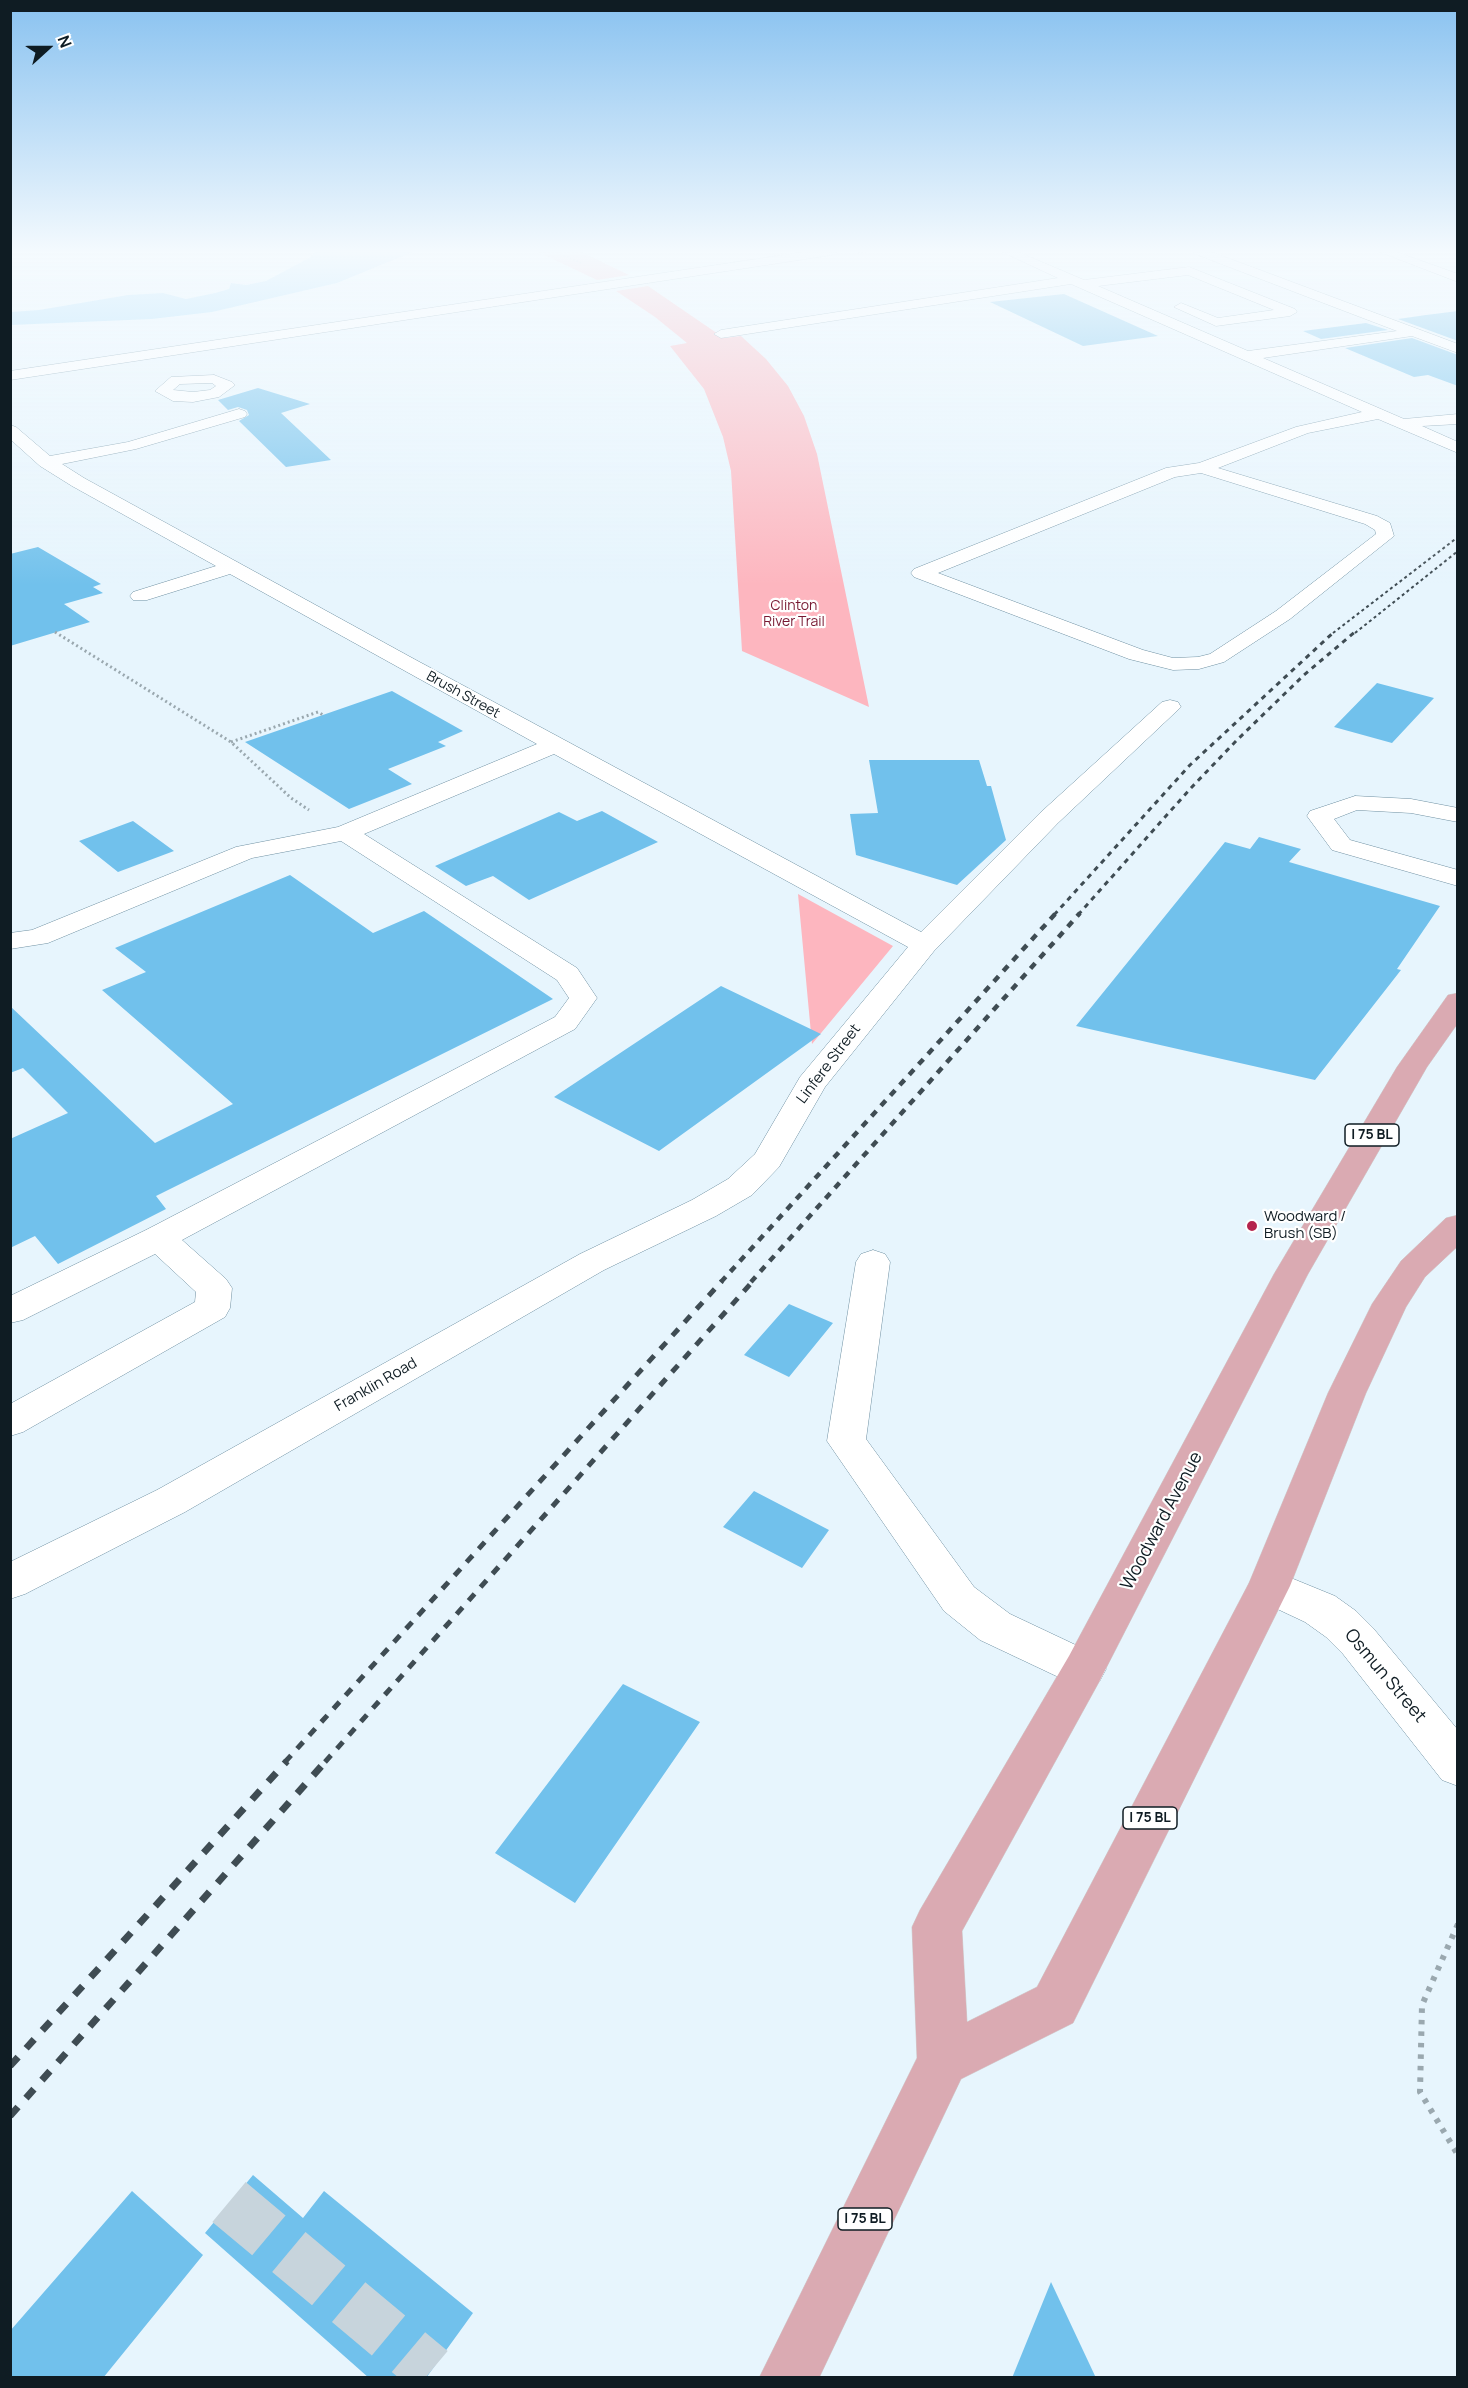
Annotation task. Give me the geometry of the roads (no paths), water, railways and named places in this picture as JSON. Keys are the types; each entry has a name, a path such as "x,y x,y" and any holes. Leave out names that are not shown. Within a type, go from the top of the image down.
{"main road":[{"name":"Woodward Avenue","path":"788,2378 943,2061 937,1928 1084,1669 1291,1274 1412,1067 1458,1001"},
{"name":"I 75 BL","path":"943,2061 1055,2005 1269,1586 1347,1393 1390,1304 1413,1269 1458,1226"}],"street":[{"path":"10,376 97,362"},
{"path":"149,362 176,380"},
{"path":"1261,362 1458,448"},
{"path":"46,462 130,446 239,414"},
{"path":"1202,468 1371,520 1384,527 1385,536 1283,615 1217,658 1199,663 1173,664 1136,655 921,573 1172,472 1202,468 1302,430 1380,414"},
{"path":"1401,424 1458,419"},
{"name":"Brush Street","path":"10,430 46,462 78,482 924,945"},
{"path":"140,596 233,567"},
{"name":"Linfere Street","path":"740,1187 768,1160 811,1084 924,945 1049,818 1170,707"},
{"path":"10,941 38,937 245,852 345,833 555,745"},
{"path":"1458,815 1411,806 1355,803 1319,816 1341,844 1458,878"},
{"path":"10,1311 158,1238 565,1023 583,998 567,974 345,833"},
{"name":"Franklin Road","path":"10,1582 171,1501 592,1262 723,1198 740,1187"},
{"path":"10,1422 212,1308 214,1288 158,1238"},
{"path":"873,1262 846,1441 959,1599 995,1627 1084,1669"},
{"name":"Osmun Street","path":"1269,1586 1320,1609 1341,1624 1358,1641 1458,1765"}],"tunnel":[{"path":"229,2202 431,2371"}],"railway":[{"path":"1333,633 1458,537"},
{"path":"1355,633 1458,551"},
{"path":"1054,915 1190,765 1335,631"},
{"path":"1078,915 1190,789 1237,740 1304,675 1356,631"},
{"path":"721,1282 1056,913"},
{"path":"751,1282 1080,913"},
{"path":"285,1762 722,1281"},
{"path":"325,1762 753,1281"},
{"path":"10,2066 287,1761"},
{"path":"10,2116 326,1761"}],"place":[{"name":"Woodward / Brush (SB)","path":"1252,1226"}],"park label":[{"name":"Clinton River Trail","path":"794,614"}]}
